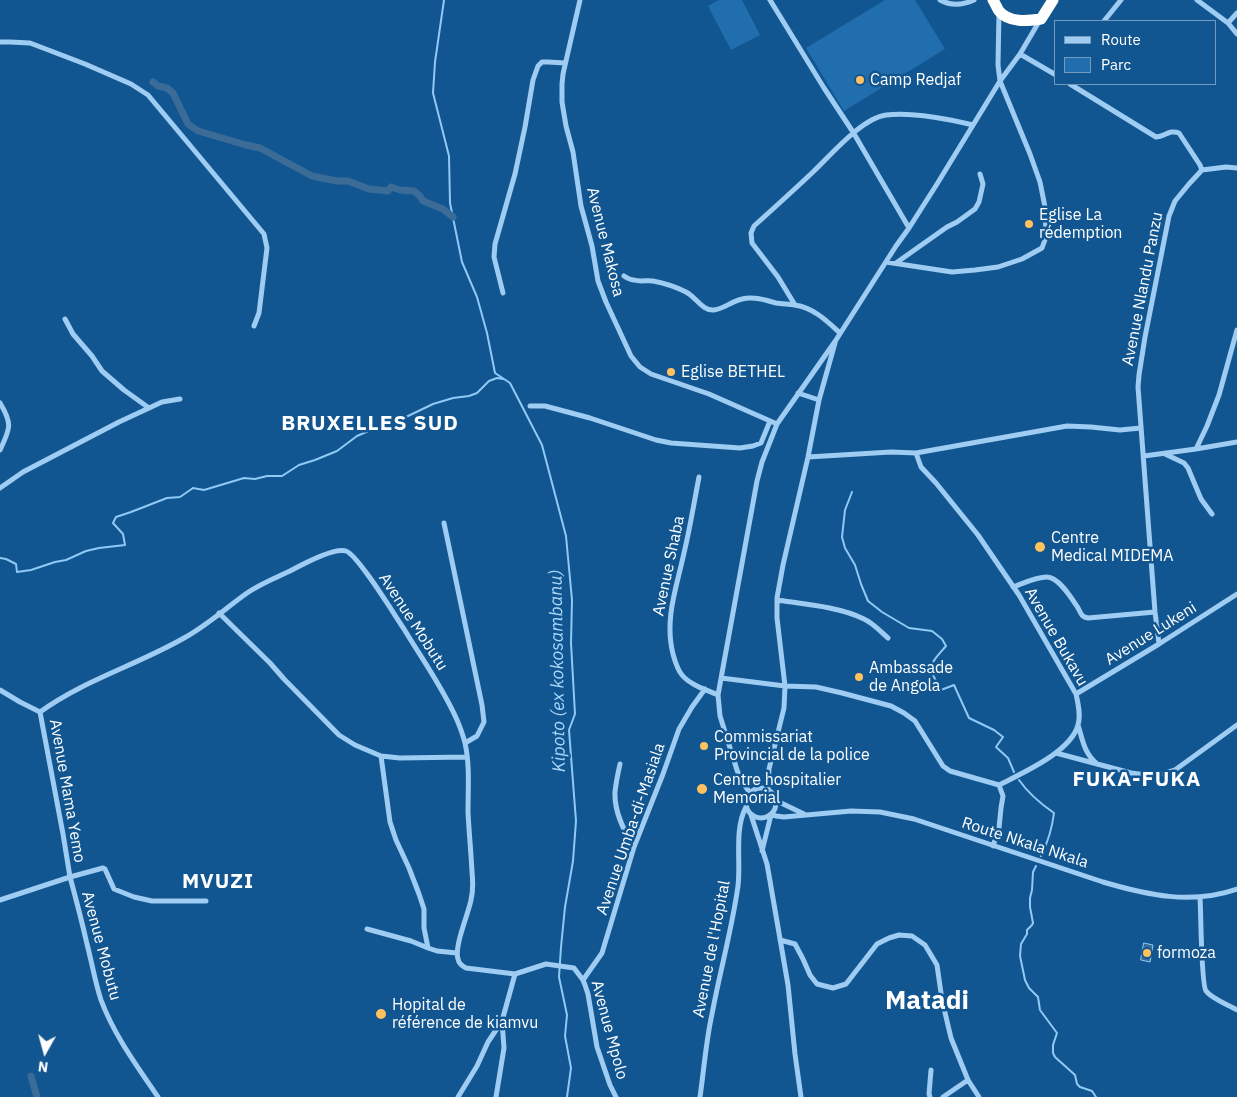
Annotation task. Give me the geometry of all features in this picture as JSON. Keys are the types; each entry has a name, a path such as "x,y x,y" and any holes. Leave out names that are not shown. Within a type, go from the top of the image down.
{"highway":[{"path":"994,0 999,12 1019,20 1041,19 1053,0"}],"street":[{"name":"Avenue Makosa","path":"580,0 565,63 562,102 573,152 581,206 592,246 598,281 609,310 631,356 640,367 651,374 709,394 777,424"},
{"path":"770,0 853,132 909,228"},
{"path":"940,0 954,5 974,0"},
{"path":"1105,20 1121,0"},
{"path":"1197,0 1228,23 1237,34"},
{"path":"886,262 952,272 975,270 998,267 1022,260 1042,248 1046,237 1045,207 1040,182 1000,81 998,66 999,12"},
{"path":"1228,23 1237,13"},
{"path":"750,793 737,770 720,716 718,695 762,462 777,424 836,340 1041,19"},
{"path":"0,42 30,43 131,84 148,95 264,234 267,248 259,313 254,326"},
{"path":"1020,54 1054,74"},
{"path":"503,293 494,257 494,244 515,174 533,80 538,66 542,62 565,63"},
{"path":"1072,85 1156,137 1174,131 1179,133 1202,170 1237,168"},
{"path":"795,305 778,277 752,243 751,233 754,226 853,132 873,120 884,115 910,115 949,119 973,125"},
{"name":"Avenue Nlandu Panzu","path":"1159,644 1141,428 1139,375 1169,216 1175,201 1202,170"},
{"path":"896,263 975,209 979,202 983,184 980,174"},
{"path":"624,276 634,280 663,283 686,292 707,309 713,310 744,298 756,298 795,305 816,313 840,333"},
{"path":"64,319 72,334 92,356 102,371 149,408"},
{"path":"1196,449 1219,395 1237,330"},
{"path":"768,789 769,769 784,708 786,686 777,618 777,600 783,564 819,400 836,340"},
{"path":"798,393 819,400"},
{"path":"0,488 23,472 119,422 162,402 180,399"},
{"path":"0,403 6,413 9,424 8,432 0,450"},
{"path":"530,406 545,406 590,418 656,440 740,448 761,443 770,420"},
{"path":"808,457 891,452 916,453 1067,426 1091,426 1120,430 1141,428"},
{"path":"1144,456 1237,442"},
{"name":"Avenue Bukavu","path":"916,453 922,467 978,535 1037,626 1076,694 1079,711 1078,725 1084,745 1089,757 1100,766"},
{"path":"1164,454 1184,463 1201,499 1212,514"},
{"name":"Avenue Shaba","path":"699,478 671,607 669,626 671,644 681,674 685,678 718,695"},
{"path":"444,523 484,722 477,736 465,743"},
{"name":"Avenue Mobutu","path":"40,712 56,700 78,688 165,649 187,637 262,584 322,556 340,550 346,551 365,572 439,684 465,743 473,881 472,899 457,953"},
{"path":"1013,587 1033,580 1052,578 1072,597 1084,618 1155,612"},
{"name":"Avenue Lukeni","path":"1076,694 1237,594"},
{"path":"777,600 847,612 865,620 888,638"},
{"path":"219,613 270,662 284,679 339,735 355,745 381,756 400,758 467,756"},
{"path":"721,678 786,686 816,687 891,706 915,721 943,766 950,771 999,785 1056,754 1071,738 1078,725"},
{"name":"Avenue Umba-di-Masiala","path":"583,980 602,953 634,847 679,729 692,707 706,689"},
{"name":"Avenue Mama Yemo","path":"0,690 40,712 70,877 0,900"},
{"path":"1056,754 1131,773 1146,775 1162,774 1175,770 1237,725"},
{"path":"381,756 390,822 424,909 424,928 428,948"},
{"path":"620,764 615,794 617,809 626,834 634,847"},
{"path":"993,846 999,828 1003,796 999,785"},
{"path":"762,851 777,801 768,789 761,788 755,789 750,793 746,807 752,815 762,851 767,864 788,985 801,1097"},
{"path":"777,801 804,814"},
{"name":"Avenue de l'Hopital","path":"700,1097 711,1016 738,885 741,819 746,807"},
{"name":"Route Nkala Nkala","path":"772,815 851,811 880,812 914,819 1132,891 1164,897 1200,897 1237,889"},
{"path":"752,815 761,819 772,815"},
{"path":"70,877 103,868 114,888 134,897 152,901 206,901"},
{"name":"Avenue Mobutu","path":"70,877 88,946 95,982 102,1002 111,1023 158,1097"},
{"path":"1200,897 1205,990 1237,1010"},
{"path":"367,930 411,941 437,951 457,953 460,965 466,968 515,974 502,1021 488,1042 458,1097"},
{"path":"780,940 794,944 810,975 817,984 833,988 846,984 877,944 889,938 899,935 912,936 925,945 937,965 942,1000 951,1038 968,1080 979,1097"},
{"name":"Avenue Mpolo","path":"515,974 546,964 574,968 583,980 588,994 597,1047 616,1097"},
{"path":"496,1097 504,1048 502,1021"},
{"path":"930,1097 931,1070"},
{"path":"943,1097 968,1080"}],"green space":[{"path":"719,0 742,0 760,35 731,50 708,6"},
{"name":"Camp Redjaf","path":"885,0 915,0 945,49 844,111 806,48"}],"shaded area":[{"name":"formoza","path":"1144,943 1153,945 1150,962 1141,960"}],"waterway":[{"name":"Kipoto (ex kokosambanu)","path":"444,0 435,62 433,93 449,156 450,203 462,262 477,297 495,373 510,383 542,445 566,536 572,600 571,643 575,714 569,730 576,821 573,861 565,907 559,977 567,1015 565,1036 571,1068 567,1097"},
{"path":"153,82 173,93 188,124 198,131 260,148 312,176 337,181 348,181 369,189 388,191 391,187 414,191 423,201 443,209 453,217"},
{"path":"0,558 16,564 17,572 66,560 86,551 125,545 123,534 113,523 116,517 167,498 180,497 193,488 204,490 244,478 255,479 267,476 282,476 299,465 337,451 357,436 391,420 406,417 433,404 453,398 469,396 477,393 489,381 497,378 503,379"},
{"path":"852,492 845,510 842,537 845,548 855,565 868,601 909,628 932,631 942,639 946,646 932,666 936,682 941,690 954,685 969,718 994,730 1003,737 996,747 1008,758 1014,772"},
{"path":"1019,780 1035,798 1054,813 1046,846 1041,856"},
{"path":"1036,866 1033,872 1030,898 1033,923 1027,930 1027,934 1021,944 1020,956 1025,980 1029,988 1038,997 1040,1010 1057,1033 1053,1045 1055,1057 1075,1075 1077,1084 1080,1087 1092,1091 1096,1097"},
{"path":"31,1076 37,1097"}],"place":[{"name":"Camp Redjaf","path":"860,80"},
{"name":"Eglise La rédemption","path":"1029,224"},
{"name":"Eglise BETHEL","path":"671,372"},
{"name":"Centre Medical MIDEMA","path":"1040,547"},
{"name":"Ambassade de Angola","path":"859,677"},
{"name":"Commissariat Provincial de la police","path":"704,746"},
{"name":"Centre hospitalier Memorial","path":"702,789"},
{"name":"formoza","path":"1147,953"},
{"name":"Hopital de référence de kiamvu","path":"381,1014"}],"district":[{"name":"BRUXELLES SUD","path":"370,424"},
{"name":"FUKA-FUKA","path":"1137,780"},
{"name":"MVUZI","path":"218,882"},
{"name":"Matadi","path":"927,1001"}]}
